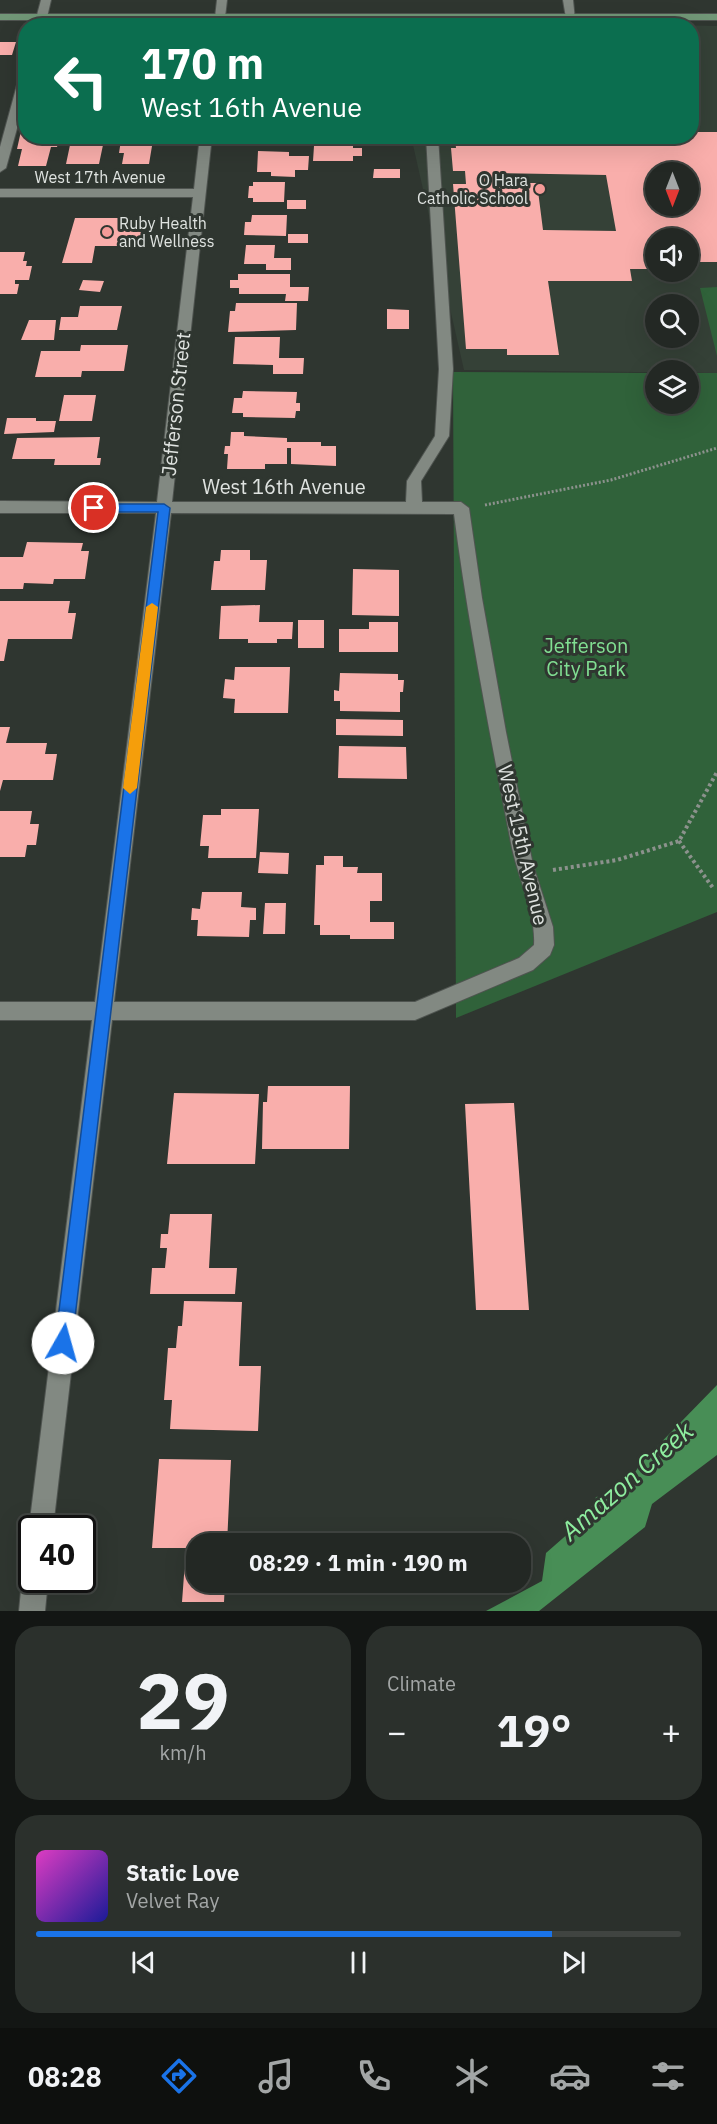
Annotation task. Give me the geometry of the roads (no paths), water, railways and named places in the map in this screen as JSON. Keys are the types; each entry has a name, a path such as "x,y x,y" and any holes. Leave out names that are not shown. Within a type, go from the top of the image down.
{"main road":[{"path":"0,17 18,19"},
{"path":"571,18 717,17"}],"street":[{"path":"41,18 46,0"},
{"path":"219,18 222,0"},
{"path":"568,0 571,18"},
{"path":"0,168 18,103"},
{"name":"Jefferson Street","path":"43,1515 164,508 205,144"},
{"path":"414,508 414,481 442,436 446,369 432,144"},
{"name":"West 17th Avenue","path":"0,194 199,193"},
{"name":"West 16th Avenue","path":"0,507 461,508"},
{"name":"West 15th Avenue","path":"0,1011 422,1009 540,956 545,944 543,928 525,872 472,603 461,508"},
{"path":"32,1611 34,1593"}],"place":[{"name":"O Hara Catholic School","path":"540,189"},
{"name":"Ruby Health and Wellness","path":"107,232"}],"park label":[{"name":"Jefferson City Park","path":"586,658"}],"water label":[{"name":"Amazon Creek","path":"627,1481"}]}
